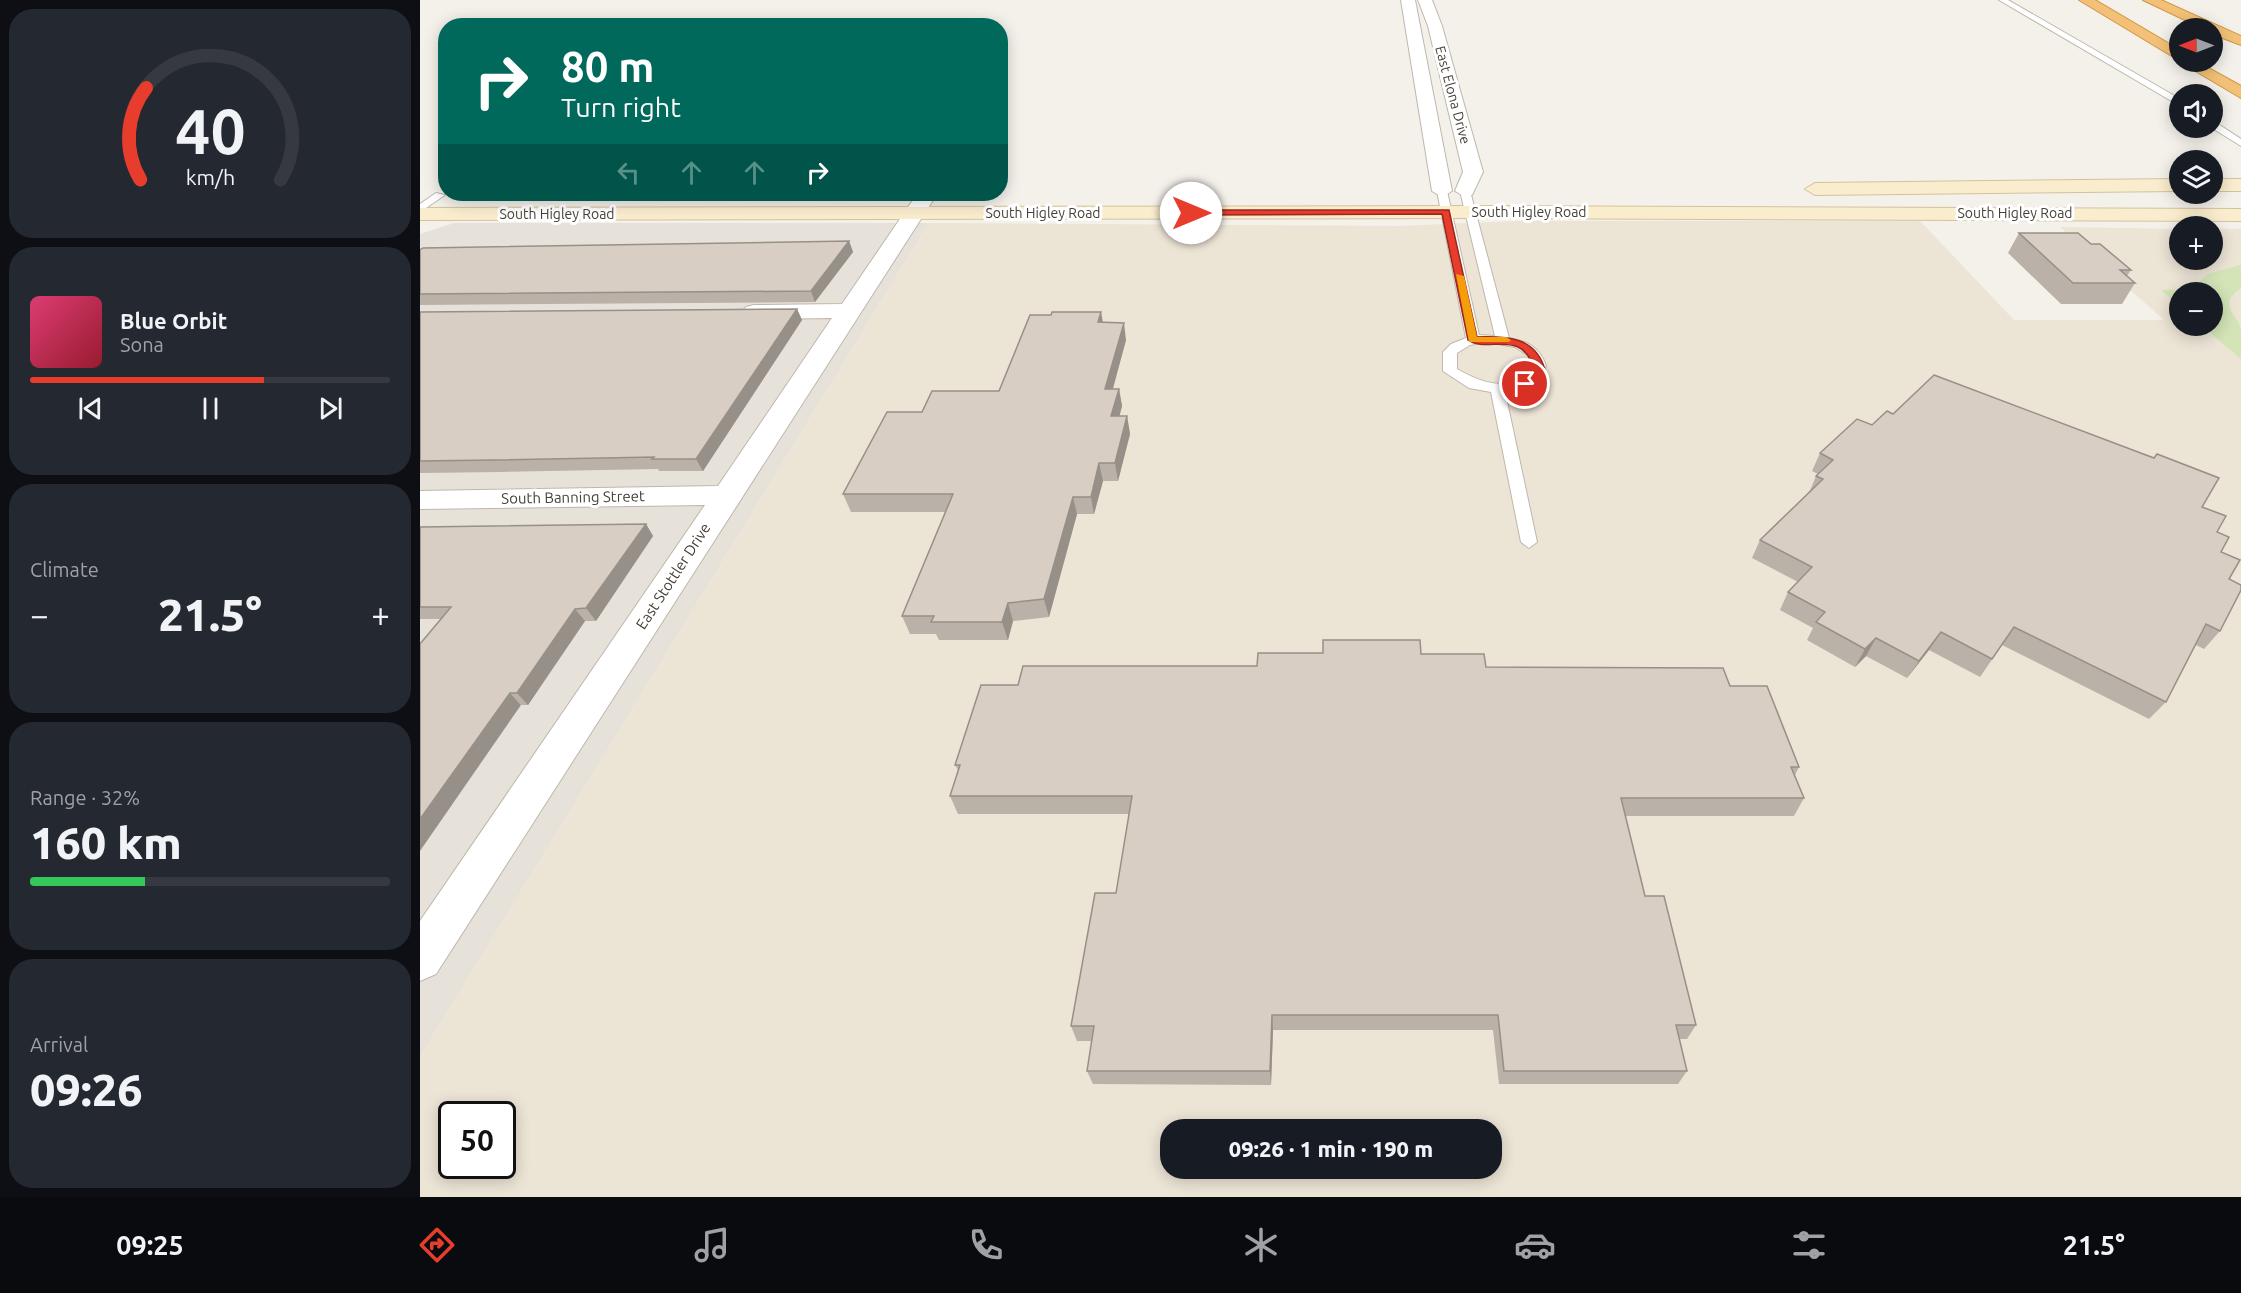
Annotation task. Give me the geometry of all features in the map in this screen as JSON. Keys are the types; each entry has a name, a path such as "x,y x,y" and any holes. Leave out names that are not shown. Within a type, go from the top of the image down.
{"highway":[{"path":"2086,0 2169,50"},
{"path":"2150,0 2241,41"},
{"path":"2205,72 2241,93"}],"main road":[{"path":"2223,185 2241,184"},
{"name":"South Higley Road","path":"1795,189 2169,185"},
{"name":"South Higley Road","path":"1418,191 1489,191"},
{"name":"South Higley Road","path":"420,195 438,195"},
{"name":"South Higley Road","path":"420,214 921,203 1446,212 2241,215"}],"street":[{"name":"East Elona Drive","path":"1408,0 1442,191"},
{"name":"East Elona Drive","path":"1425,0 1435,26 1473,172 1466,191"},
{"name":"East Stottler Drive","path":"420,959 921,203"},
{"path":"729,312 849,311"},
{"name":"South Banning Street","path":"420,500 726,495"}],"lane":[{"path":"2003,0 2169,98"},
{"path":"2223,131 2241,143"},
{"path":"1442,191 1473,340"},
{"path":"1466,191 1503,339"},
{"path":"420,209 438,196"},
{"path":"1503,339 1527,348 1536,355 1540,370 1525,384 1497,389 1469,384 1450,371 1448,356 1461,343 1473,340 1503,339"},
{"path":"1497,389 1529,542"}],"shaded area":[{"path":"1519,221 1920,221 2014,320 2164,320 2060,227 2169,229 2169,270 2223,270 2223,229 2241,229 2241,1197 420,1197 420,1057 929,223 1397,226"},
{"path":"454,223 929,223 420,1057 420,234"}],"green space":[{"path":"2241,265 2241,288 2230,299 2229,304 2241,329 2241,359 2214,336 2223,336 2223,282 2199,282 2208,274"},
{"path":"2161,290 2169,290 2169,297"}],"building":[{"path":"2019,233 2078,233 2091,244 2100,244 2131,270 2120,270 2135,283 2073,283"},
{"path":"849,241 811,291 420,294 420,250 423,248"},
{"path":"797,309 696,459 652,459 654,457 420,461 420,312"},
{"path":"1052,312 1101,312 1098,322 1124,323 1105,389 1119,389 1111,416 1127,416 1115,463 1099,463 1091,497 1073,497 1044,599 1008,603 1002,622 931,622 934,616 902,616 953,494 843,494 887,412 922,412 932,391 999,391 1030,315 1051,315"},
{"path":"1934,375 2154,458 2157,454 2219,478 2202,507 2226,516 2217,532 2229,537 2221,552 2240,560 2229,579 2241,585 2241,590 2220,631 2206,624 2166,702 2014,627 1992,659 1941,632 1919,661 1876,638 1865,649 1816,622 1825,612 1788,592 1812,567 1760,540 1823,479 1816,476 1833,460 1820,453 1857,419 1872,425 1887,411 1893,414"},
{"path":"646,524 586,608 575,609 517,693 510,693 420,819 420,644 451,607 420,607 420,527"},
{"path":"1323,640 1420,640 1421,654 1484,654 1486,667 1723,668 1730,686 1767,686 1799,767 1791,767 1804,798 1621,798 1645,896 1664,896 1696,1025 1676,1025 1687,1071 1504,1071 1498,1015 1272,1015 1270,1071 1087,1071 1094,1026 1071,1026 1095,893 1116,893 1132,796 950,796 960,765 955,765 981,685 1018,685 1023,666 1257,666 1258,653 1323,653"}],"slow traffic":[{"path":"1460,276 1473,340 1487,338 1506,340"}],"route":[{"path":"1191,213 1446,212 1473,340 1503,339 1527,348 1536,355 1540,363 1540,370 1535,378 1525,384"}]}
